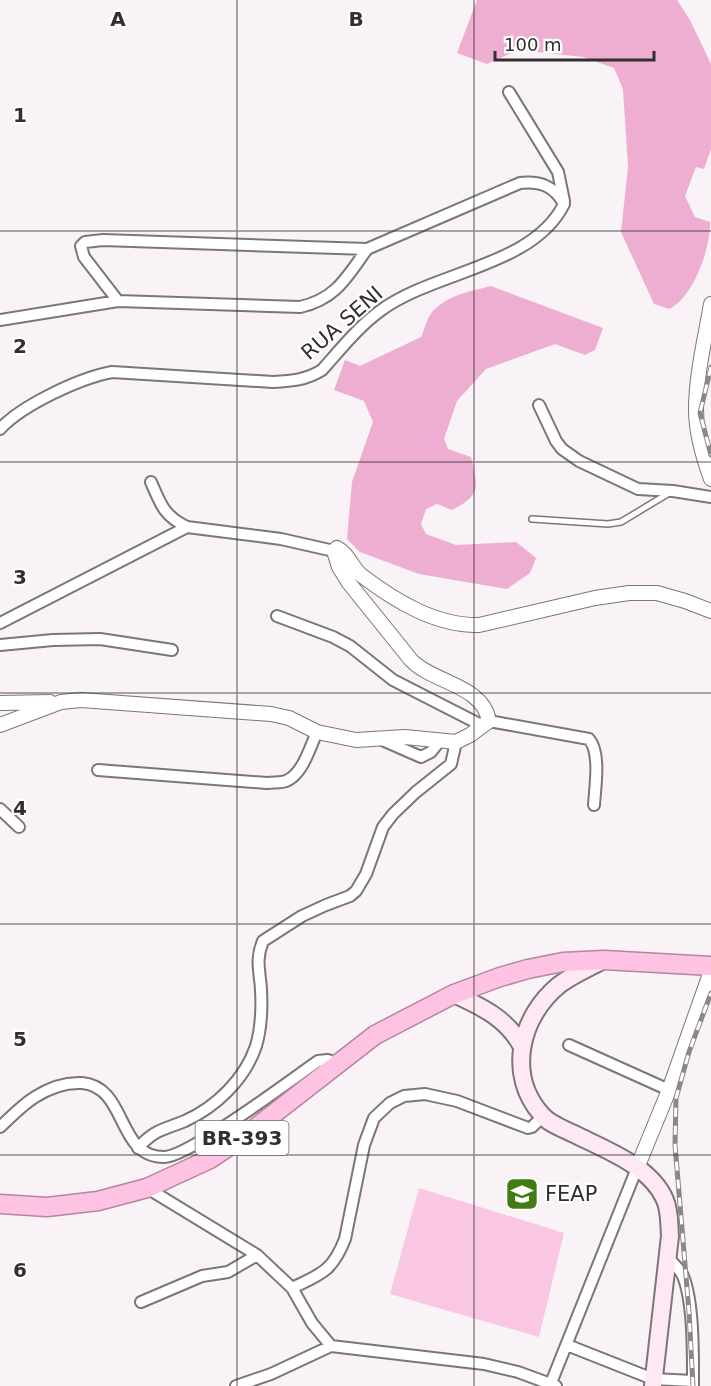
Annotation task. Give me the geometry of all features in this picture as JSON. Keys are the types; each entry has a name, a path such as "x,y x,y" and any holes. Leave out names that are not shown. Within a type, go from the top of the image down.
{"highway":[{"name":"BR-393","path":"0,1204 47,1207 98,1201 147,1188 210,1159 249,1133 375,1035 454,994 500,977 563,962 604,960 711,966"}],"main road":[{"path":"604,960 562,983 551,993 537,1013 521,1045 520,1065 523,1080 543,1116 637,1168 659,1188 665,1201 669,1216 668,1258 653,1382"},
{"path":"454,994 480,1006 504,1022 514,1032 521,1045"}],"street":[{"path":"509,92 558,172 564,204"},
{"path":"118,301 84,257 81,246 85,242 103,240 367,249 520,183 550,186 564,204"},
{"name":"RUA SENI","path":"0,429 29,406 100,374 125,371 273,382 310,377 322,370 380,310 429,284 486,265 517,249 553,223 564,204"},
{"path":"0,320 118,301 300,307 318,303 333,294 367,249"},
{"path":"711,304 698,381 696,411 700,443 711,479"},
{"path":"538,405 556,441 570,456 628,486 647,491 673,491 711,497"},
{"path":"151,482 167,514 187,527 281,538 334,551 336,548 339,549 362,576 410,606 435,618 465,625 479,625 595,598 629,593 664,595 711,611"},
{"path":"0,623 187,527"},
{"path":"334,551 344,576 411,660 424,671 470,694 483,705 487,712 486,724"},
{"path":"277,616 333,637 350,646 393,680 486,724 589,739 595,749 594,805"},
{"path":"0,645 53,640 100,639 172,650"},
{"path":"0,703 102,701 271,714 290,718 317,732 348,740 414,737 439,742 456,742 486,724"},
{"path":"0,725 61,702"},
{"path":"98,770 267,783 285,782 300,768 317,732"},
{"path":"138,1148 153,1133 204,1112 235,1083 251,1059 256,1043 261,989 257,969 263,941 302,916 326,904 350,896 356,891 366,874 384,827 393,814 416,792 451,764 456,742"},
{"path":"0,809 19,826"},
{"path":"236,1386 271,1374 331,1346 484,1364 554,1385 567,1346 669,1090 711,971"},
{"path":"569,1045 669,1090"},
{"path":"0,1127 33,1098 56,1086 75,1083 93,1084 104,1091 138,1148 152,1155 171,1156 225,1125 318,1061 328,1060 337,1064"},
{"path":"292,1288 322,1274 331,1266 339,1253 345,1239 364,1145 374,1118 390,1103 404,1096 425,1094 457,1101 528,1128 543,1116"},
{"path":"147,1188 257,1254 292,1288 312,1323 331,1346"},
{"path":"141,1302 202,1276 228,1272 257,1254"},
{"path":"567,1346 653,1382 693,1383 691,1327 686,1288 683,1275 668,1258"}],"lane":[{"path":"532,519 608,524 621,522 673,491"}],"shaded area":[{"path":"477,0 677,0 690,20 711,64 711,149 704,169 696,167 685,196 695,217 710,222 710,233 704,258 693,283 678,303 669,309 654,304 621,232 628,167 623,89 614,68 583,57 518,50 487,64 457,53"},
{"path":"491,286 603,328 595,350 585,355 555,344 486,369 457,401 444,439 448,449 471,457 475,489 469,499 452,510 437,504 426,509 421,524 426,534 456,545 516,542 536,558 530,573 507,589 419,574 360,552 347,539 352,482 373,422 364,401 334,390 345,360 360,366 421,337 430,315 442,303 458,295"},
{"path":"419,1188 564,1233 539,1337 390,1294"}],"railway":[{"path":"711,367 700,413 711,455"},
{"path":"693,1386 675,1145 676,1098 689,1052 711,993"}],"place":[{"name":"FEAP","path":"522,1194"}]}
